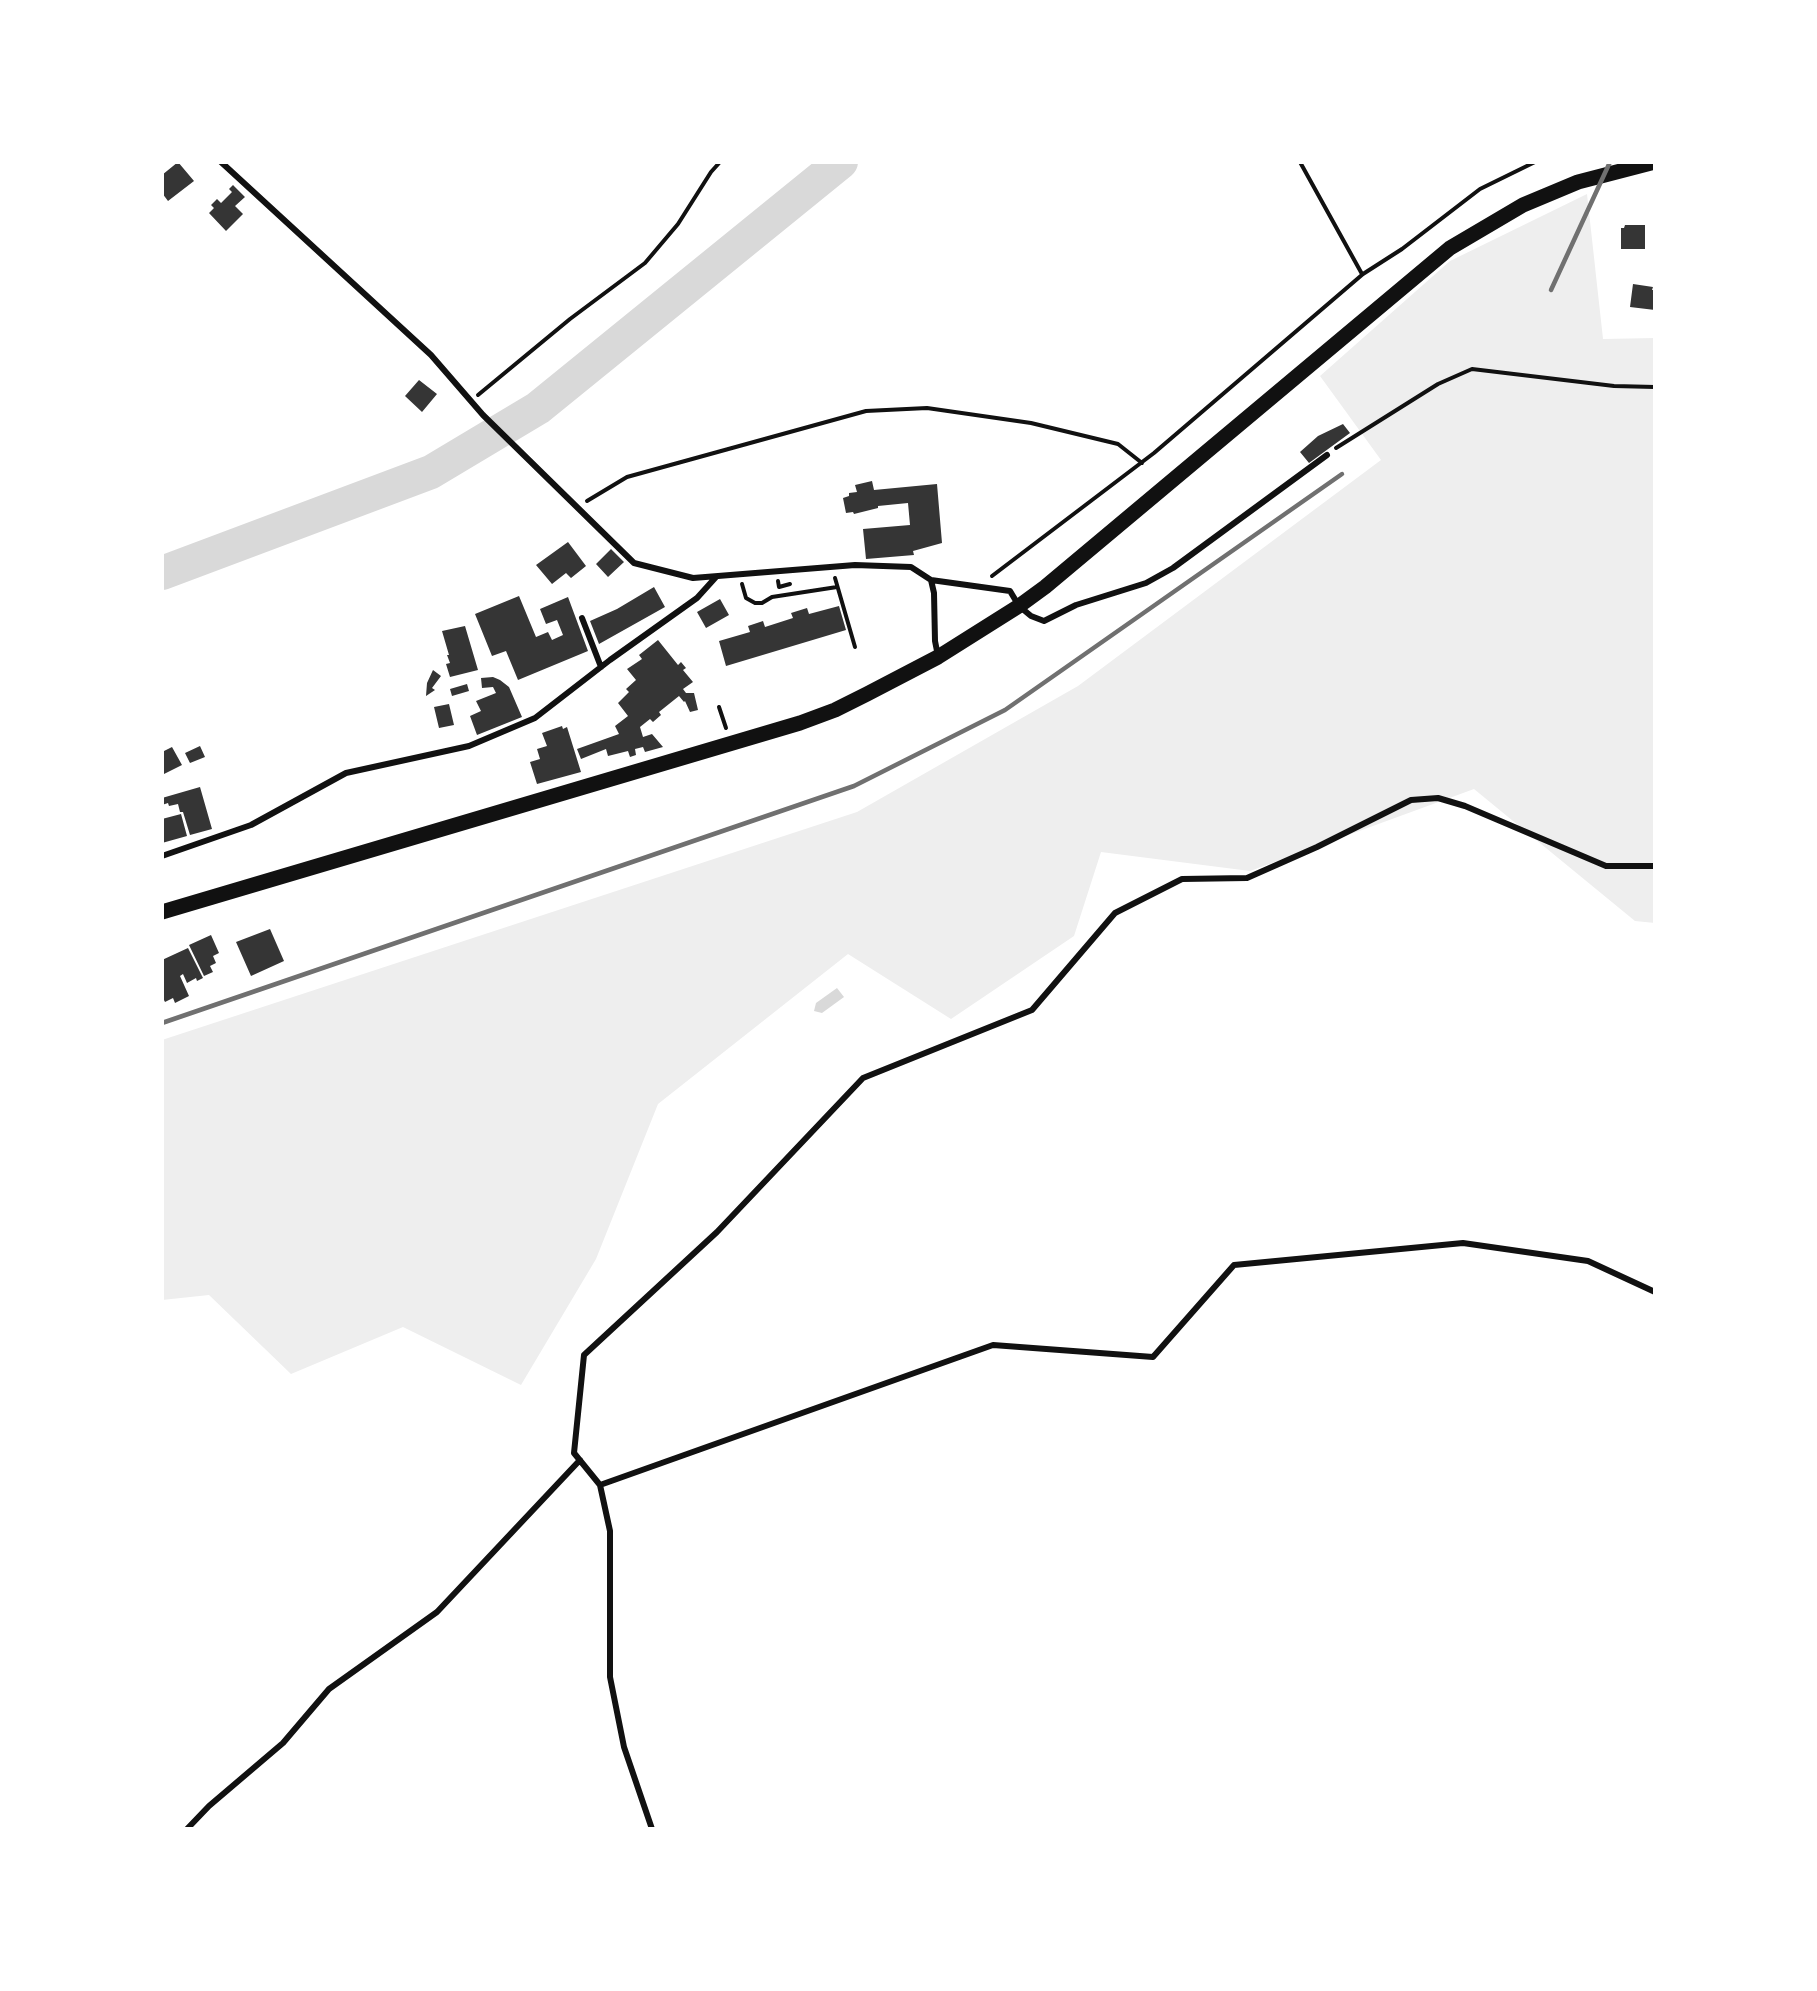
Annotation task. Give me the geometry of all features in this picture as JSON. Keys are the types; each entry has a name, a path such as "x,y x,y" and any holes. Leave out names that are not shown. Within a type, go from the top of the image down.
{"main road":[{"path":"162,912 800,723 846,705 938,657 1019,606 1450,248 1523,205 1578,182 1655,162"}],"street":[{"path":"221,162 431,355 515,449 634,563 693,578 855,565 911,567 931,580 1010,591 1019,606 1031,616 1044,621 1076,605 1146,583 1173,568 1327,454"},
{"path":"162,856 251,825 346,773 469,746 535,718 697,598 717,576"},
{"path":"931,580 938,657"},
{"path":"582,618 601,667"},
{"path":"652,1829 624,1747 609,1677 610,1531 600,1485 574,1453 584,1355 717,1232 863,1078 1032,1010 1115,913 1182,879 1247,878 1317,847 1411,800 1438,798 1465,806 1606,866 1655,866"},
{"path":"600,1485 993,1345 1153,1357 1234,1265 1463,1243 1588,1261 1655,1292"},
{"path":"187,1829 209,1806 283,1743 329,1689 437,1612 580,1460"}],"path":[{"path":"471,401 570,319 645,263 678,224 711,172 720,162"},
{"path":"1300,162 1363,274"},
{"path":"976,587 1142,463 1363,274 1402,249 1480,189 1535,162"},
{"path":"1327,454 1438,384 1473,369 1614,386 1655,387"},
{"path":"576,507 627,477 866,411 927,408 1031,423 1118,444 1142,463"},
{"path":"776,572 779,586 801,582"},
{"path":"834,574 855,647"},
{"path":"743,592 746,598 755,603 762,603 772,597 837,587"},
{"path":"718,707 722,719"}],"shaded area":[{"path":"1587,194 1603,339 1655,338 1655,923 1635,921 1474,789 1250,871 1101,852 1074,936 951,1019 848,954 658,1104 596,1259 521,1385 403,1327 291,1374 209,1295 162,1300 162,1040 857,812 1078,686 1381,460 1320,376 1450,261"},
{"path":"837,988 844,997 822,1013 814,1011 816,1003"}],"building":[{"path":"178,162 194,181 168,201 162,193 162,175"},
{"path":"233,185 245,197 235,206 243,214 226,231 209,213 214,208 211,205 217,199 221,203 232,192 229,189"},
{"path":"1625,225 1645,225 1645,249 1621,249 1621,228"},
{"path":"1633,284 1653,287 1655,310 1630,307"},
{"path":"419,380 437,394 422,412 405,396"},
{"path":"1343,424 1350,433 1309,463 1300,452 1318,436"},
{"path":"872,481 874,490 937,484 942,543 913,551 914,555 866,559 863,529 910,525 908,503 878,506 878,508 854,514 853,512 846,513 843,498 849,496 849,493 857,492 855,485"},
{"path":"568,542 586,566 571,578 566,573 552,584 536,565"},
{"path":"611,549 624,562 608,577 596,564"},
{"path":"654,587 665,607 599,644 590,621 617,609"},
{"path":"519,596 536,637 548,632 552,640 563,635 557,620 546,624 540,609 568,597 588,651 518,680 506,651 492,656 475,614"},
{"path":"720,599 729,615 706,628 697,612"},
{"path":"839,606 846,630 726,666 719,641 750,632 748,626 763,621 765,627 793,618 791,613 807,608 809,614"},
{"path":"465,626 478,670 450,677 446,664 450,663 447,655 449,655 442,631"},
{"path":"658,640 678,665 681,662 686,668 683,670 693,682 683,689 686,693 694,693 698,710 690,712 685,701 679,696 659,712 661,715 653,722 650,719 640,727 643,737 652,734 663,747 645,752 643,747 635,749 636,755 630,757 628,751 608,756 606,749 581,759 577,749 619,734 615,726 628,716 618,703 629,692 626,689 636,680 627,669 642,659 639,655"},
{"path":"433,670 441,676 432,688 435,690 426,696 427,683"},
{"path":"493,677 509,687 522,717 477,735 470,716 481,711 476,701 496,693 493,687 482,688 481,678"},
{"path":"467,684 469,691 452,696 450,689"},
{"path":"449,704 454,725 439,728 434,707"},
{"path":"562,726 563,729 567,727 581,772 537,784 530,762 540,759 537,749 547,746 542,733"},
{"path":"200,746 205,757 190,763 185,753"},
{"path":"172,747 182,765 164,774 162,752"},
{"path":"200,787 212,829 190,835 178,804 162,805 162,798"},
{"path":"181,814 187,836 162,843 162,819"},
{"path":"270,929 284,961 251,976 236,942"},
{"path":"211,935 219,953 213,956 216,963 210,966 213,972 204,976 189,945"},
{"path":"188,948 203,978 197,981 196,978 187,983 183,974 180,976 189,996 175,1003 173,998 165,1002 162,996 162,960"}],"waterway":[{"path":"162,573 431,472 538,408 841,162"}],"railway":[{"path":"1551,290 1610,162"},
{"path":"162,1023 854,786 1005,710 1342,474"}]}
